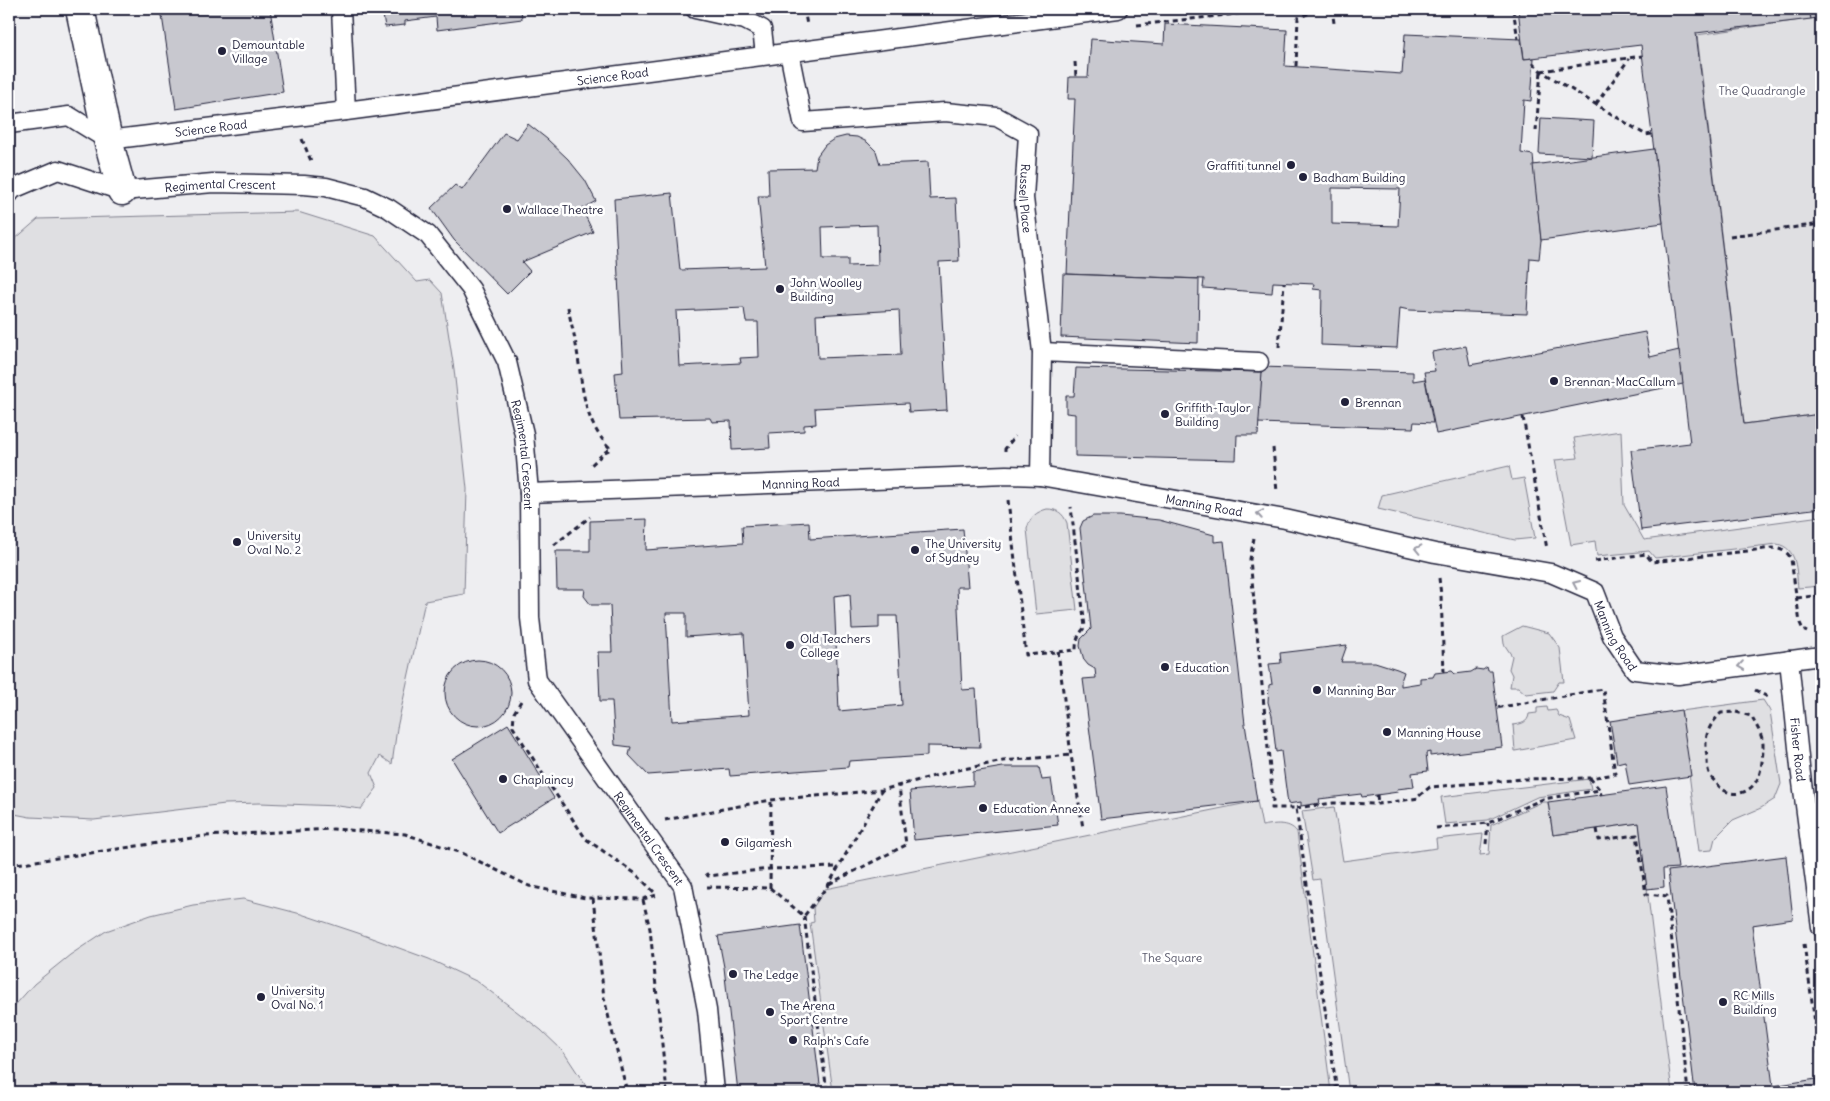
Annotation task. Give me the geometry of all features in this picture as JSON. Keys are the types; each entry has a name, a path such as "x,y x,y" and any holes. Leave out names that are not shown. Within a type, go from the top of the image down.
{"street":[{"path":"80,9 108,140 122,191"}],"lane":[{"path":"341,9 346,110"},
{"path":"694,9 745,20 762,29 765,55"},
{"name":"Science Road","path":"108,140 1118,9"},
{"name":"Russell Place","path":"789,52 803,122 945,112 997,117 1028,134 1024,198 1042,352 1040,476"},
{"path":"9,124 69,116 108,140"},
{"name":"Regimental Crescent","path":"9,194 13,189 58,170 122,191 213,182 304,184 326,187 365,197 388,208 428,235 471,290 507,362 524,434 529,493 530,618 537,680 683,886 707,1010 715,1092"},
{"path":"1042,352 1259,362"},
{"name":"Manning Road","path":"529,493 1006,475 1040,476 1286,519 1435,553 1551,573 1594,592 1612,636 1635,670 1678,675 1821,656"},
{"name":"Fisher Road","path":"1789,660 1800,766 1821,927"}],"path":[{"path":"804,9 806,23"},
{"path":"1296,66 1298,18 1319,9"},
{"path":"1332,9 1334,23"},
{"path":"1513,9 1518,38"},
{"path":"1820,26 1821,39"},
{"path":"1541,71 1642,56"},
{"path":"1596,104 1630,58"},
{"path":"1075,62 1076,77"},
{"path":"1533,63 1541,71 1646,135 1652,134"},
{"path":"1536,131 1541,71"},
{"path":"302,139 315,169"},
{"path":"1730,236 1821,224"},
{"path":"1279,352 1284,283"},
{"path":"568,307 588,417 606,445"},
{"path":"1523,417 1548,554"},
{"path":"1273,448 1278,496"},
{"path":"1006,475 1026,655 1076,650 1076,640 1079,633 1085,627 1069,481"},
{"path":"550,548 596,512"},
{"path":"1254,536 1250,559 1273,802 1272,808 1296,808 1333,802 1378,804 1419,798 1430,787 1524,779 1590,778 1615,774 1603,690 1496,708"},
{"path":"1595,561 1646,554 1652,562 1773,548 1781,549 1791,559 1802,630 1814,636"},
{"path":"1435,553 1442,595 1444,672"},
{"path":"1797,598 1819,595 1821,631"},
{"path":"1058,652 1071,755 1083,828"},
{"path":"521,697 521,704 514,713 513,727 564,807 586,839 636,874 657,895"},
{"path":"1736,712 1751,716 1759,730 1763,743 1762,764 1758,779 1746,792 1734,794 1723,790 1709,774 1706,750 1707,728 1721,713 1736,712"},
{"path":"640,824 771,800 882,790 949,772 1004,762 1071,755"},
{"path":"1590,778 1600,790 1601,795"},
{"path":"829,884 906,845 900,786"},
{"path":"804,916 829,884 882,790"},
{"path":"1436,828 1488,823 1542,800 1600,790"},
{"path":"1377,795 1378,804"},
{"path":"770,888 771,800"},
{"path":"1296,808 1337,1092"},
{"path":"661,819 667,826"},
{"path":"1486,844 1488,823"},
{"path":"9,865 205,836 332,829 405,834 462,853 529,886 585,898 643,899 683,886 770,888 804,916 827,1092"},
{"path":"1598,829 1599,840 1637,835 1646,894 1667,896 1688,1092"},
{"path":"702,869 708,876 770,869 838,867"},
{"path":"592,898 604,998 627,1092"},
{"path":"643,899 650,929 667,1092"}],"shaded area":[{"name":"The University of Sydney","path":"9,9 1821,9 1821,1092 9,1092"}],"green space":[{"name":"The Quadrangle","path":"1821,17 1821,414 1744,424 1697,35"},
{"name":"University Oval No. 2","path":"298,212 375,236 417,282 430,280 442,293 454,369 467,489 464,594 425,601 397,728 392,764 380,756 371,773 377,788 361,809 338,806 260,803 225,804 94,820 30,817 9,813 9,367 14,240 38,219"},
{"path":"1621,431 1624,505 1644,540 1821,516 1821,586 1798,588 1795,561 1789,550 1777,544 1655,558 1649,551 1597,556 1595,541 1571,545 1555,460 1578,458 1574,438"},
{"path":"1509,466 1512,480 1524,478 1535,538 1515,540 1378,509 1382,495"},
{"path":"1047,509 1059,512 1067,523 1077,610 1036,614 1027,529 1034,516"},
{"path":"1522,626 1549,633 1560,648 1564,682 1559,682 1553,691 1526,694 1518,687 1510,687 1512,675 1509,669 1512,656 1504,644 1503,636"},
{"path":"1763,700 1770,711 1781,784 1775,799 1761,808 1733,820 1715,838 1712,850 1699,851 1681,711"},
{"path":"1547,707 1548,711 1556,710 1559,716 1570,720 1576,740 1515,751 1513,725 1526,721 1529,714 1537,713 1537,708"},
{"path":"1589,779 1591,789 1537,797 1488,820 1445,824 1441,797"},
{"name":"The Square","path":"1257,801 1262,826 1286,825 1297,832 1331,1092 833,1092 810,923 814,922 813,908 825,889"},
{"path":"1542,802 1548,802 1553,835 1639,823 1672,1092 1349,1092 1320,879 1313,880 1302,811 1334,807 1343,861 1437,848 1436,839 1483,834 1480,855 1489,854 1491,825"},
{"name":"University Oval No. 1","path":"243,899 301,914 358,933 429,959 478,982 541,1030 563,1051 590,1092 9,1092 9,1012 34,984 70,955 106,931 151,915 193,905"}],"building":[{"name":"Demountable Village","path":"161,9 270,9 283,92 176,109"},
{"path":"382,9 521,9 522,19 437,30 436,17 405,21 405,25 385,27"},
{"path":"1518,9 1809,9 1811,19 1696,33 1744,424 1821,414 1821,508 1641,530 1631,450 1690,443 1641,45 1524,59"},
{"path":"1809,9 1821,9 1821,17 1811,19"},
{"name":"Badham Building","path":"1165,24 1287,30 1285,66 1402,74 1405,34 1521,39 1524,59 1534,58 1531,101 1524,100 1521,153 1533,155 1541,240 1539,259 1530,258 1527,314 1409,310 1400,308 1397,348 1321,345 1322,290 1313,289 1314,284 1273,282 1272,293 1203,288 1204,279 1067,274 1075,99 1068,99 1069,77 1088,77 1091,39 1164,44","holes":["1332,188 1400,189 1398,226 1332,224"]},
{"path":"1541,118 1594,121 1592,157 1539,154"},
{"name":"Wallace Theatre","path":"528,124 568,159 585,180 596,201 582,209 593,232 522,262 530,271 507,294 454,240 431,208 455,185 462,190 504,133 517,139"},
{"name":"John Woolley Building","path":"846,136 857,137 867,142 876,151 880,164 928,162 930,199 956,198 959,261 939,262 947,410 909,412 908,403 815,408 816,424 804,425 804,431 769,433 770,448 732,450 731,421 712,422 710,418 619,420 615,373 623,372 614,199 672,193 680,270 765,267 758,196 769,196 768,169 815,168 817,156 825,145 834,139","holes":["877,225 878,265 848,266 848,259 823,259 822,227","744,308 746,322 758,322 759,357 740,358 741,363 679,366 676,311","899,310 901,355 818,358 816,315"]},
{"path":"1654,149 1663,223 1541,240 1533,165"},
{"path":"1063,274 1199,279 1198,343 1061,337"},
{"name":"Brennan-MacCallum","path":"1645,332 1650,357 1679,350 1683,384 1436,434 1424,372 1435,371 1432,352 1466,346 1470,365"},
{"name":"Brennan","path":"1262,367 1413,372 1413,381 1425,379 1433,423 1414,422 1413,428 1258,423"},
{"name":"Griffith-Taylor Building","path":"1076,368 1262,372 1258,435 1237,435 1236,460 1075,456 1075,414 1066,413 1066,396 1074,396"},
{"name":"Education","path":"1093,516 1120,516 1159,520 1214,535 1214,542 1224,541 1245,724 1257,801 1101,819 1083,679 1096,678 1095,669 1084,660 1080,646 1081,639 1091,629 1080,528 1083,521"},
{"name":"Old Teachers College","path":"647,519 646,550 743,543 742,526 809,522 810,539 963,529 968,587 957,587 962,690 976,689 980,747 927,746 927,756 849,761 848,767 730,776 729,769 648,775 629,755 631,747 615,745 612,701 600,701 598,652 612,652 610,605 591,605 584,596 585,589 557,589 556,551 590,551 590,521","holes":["850,594 852,629 879,628 879,616 897,616 902,705 839,711 834,596","666,613 686,613 686,637 744,633 749,715 672,721"]},
{"name":"Manning House","path":"1347,645 1341,662 1375,662 1397,669 1404,672 1401,686 1420,683 1420,678 1433,677 1435,673 1452,671 1455,674 1471,672 1476,669 1483,670 1487,667 1488,671 1492,671 1502,747 1430,756 1430,752 1426,753 1428,771 1412,773 1414,787 1397,789 1398,792 1362,797 1361,794 1319,799 1320,803 1301,806 1301,802 1288,804 1281,751 1276,752 1272,716 1268,702 1269,685 1272,684 1269,664 1281,663 1280,653"},
{"path":"478,660 491,662 506,675 509,680 511,693 509,706 496,721 491,724 478,726 465,724 450,711 447,706 445,693 447,680 460,665 465,662"},
{"path":"1681,710 1691,776 1629,785 1625,761 1617,763 1610,721"},
{"name":"Chaplaincy","path":"508,724 554,798 498,833 452,759"},
{"name":"Education Annexe","path":"1003,767 1039,767 1042,780 1051,779 1058,825 914,840 910,791 973,785 973,772"},
{"path":"1666,786 1678,868 1663,869 1664,887 1647,889 1639,823 1553,835 1548,802"},
{"name":"RC Mills Building","path":"1786,856 1793,919 1752,925 1773,1086 1816,1079 1817,1092 1695,1092 1668,871"},
{"name":"The Arena Sport Centre","path":"800,925 821,1092 738,1092 724,967 718,936"}],"place":[{"name":"Demountable Village","path":"222,51"},
{"name":"Graffiti tunnel","path":"1291,165"},
{"name":"Badham Building","path":"1303,177"},
{"name":"Wallace Theatre","path":"507,209"},
{"name":"John Woolley Building","path":"780,289"},
{"name":"Brennan-MacCallum","path":"1554,381"},
{"name":"Brennan","path":"1345,402"},
{"name":"Griffith-Taylor Building","path":"1165,414"},
{"name":"University Oval No. 2","path":"237,542"},
{"name":"The University of Sydney","path":"915,550"},
{"name":"Old Teachers College","path":"790,645"},
{"name":"Education","path":"1165,667"},
{"name":"Manning Bar","path":"1317,690"},
{"name":"Manning House","path":"1387,732"},
{"name":"Chaplaincy","path":"503,779"},
{"name":"Education Annexe","path":"983,808"},
{"name":"Gilgamesh","path":"725,842"},
{"name":"The Ledge","path":"733,974"},
{"name":"University Oval No. 1","path":"261,997"},
{"name":"RC Mills Building","path":"1723,1002"},
{"name":"The Arena Sport Centre","path":"770,1012"},
{"name":"Ralph's Cafe","path":"793,1040"}]}
